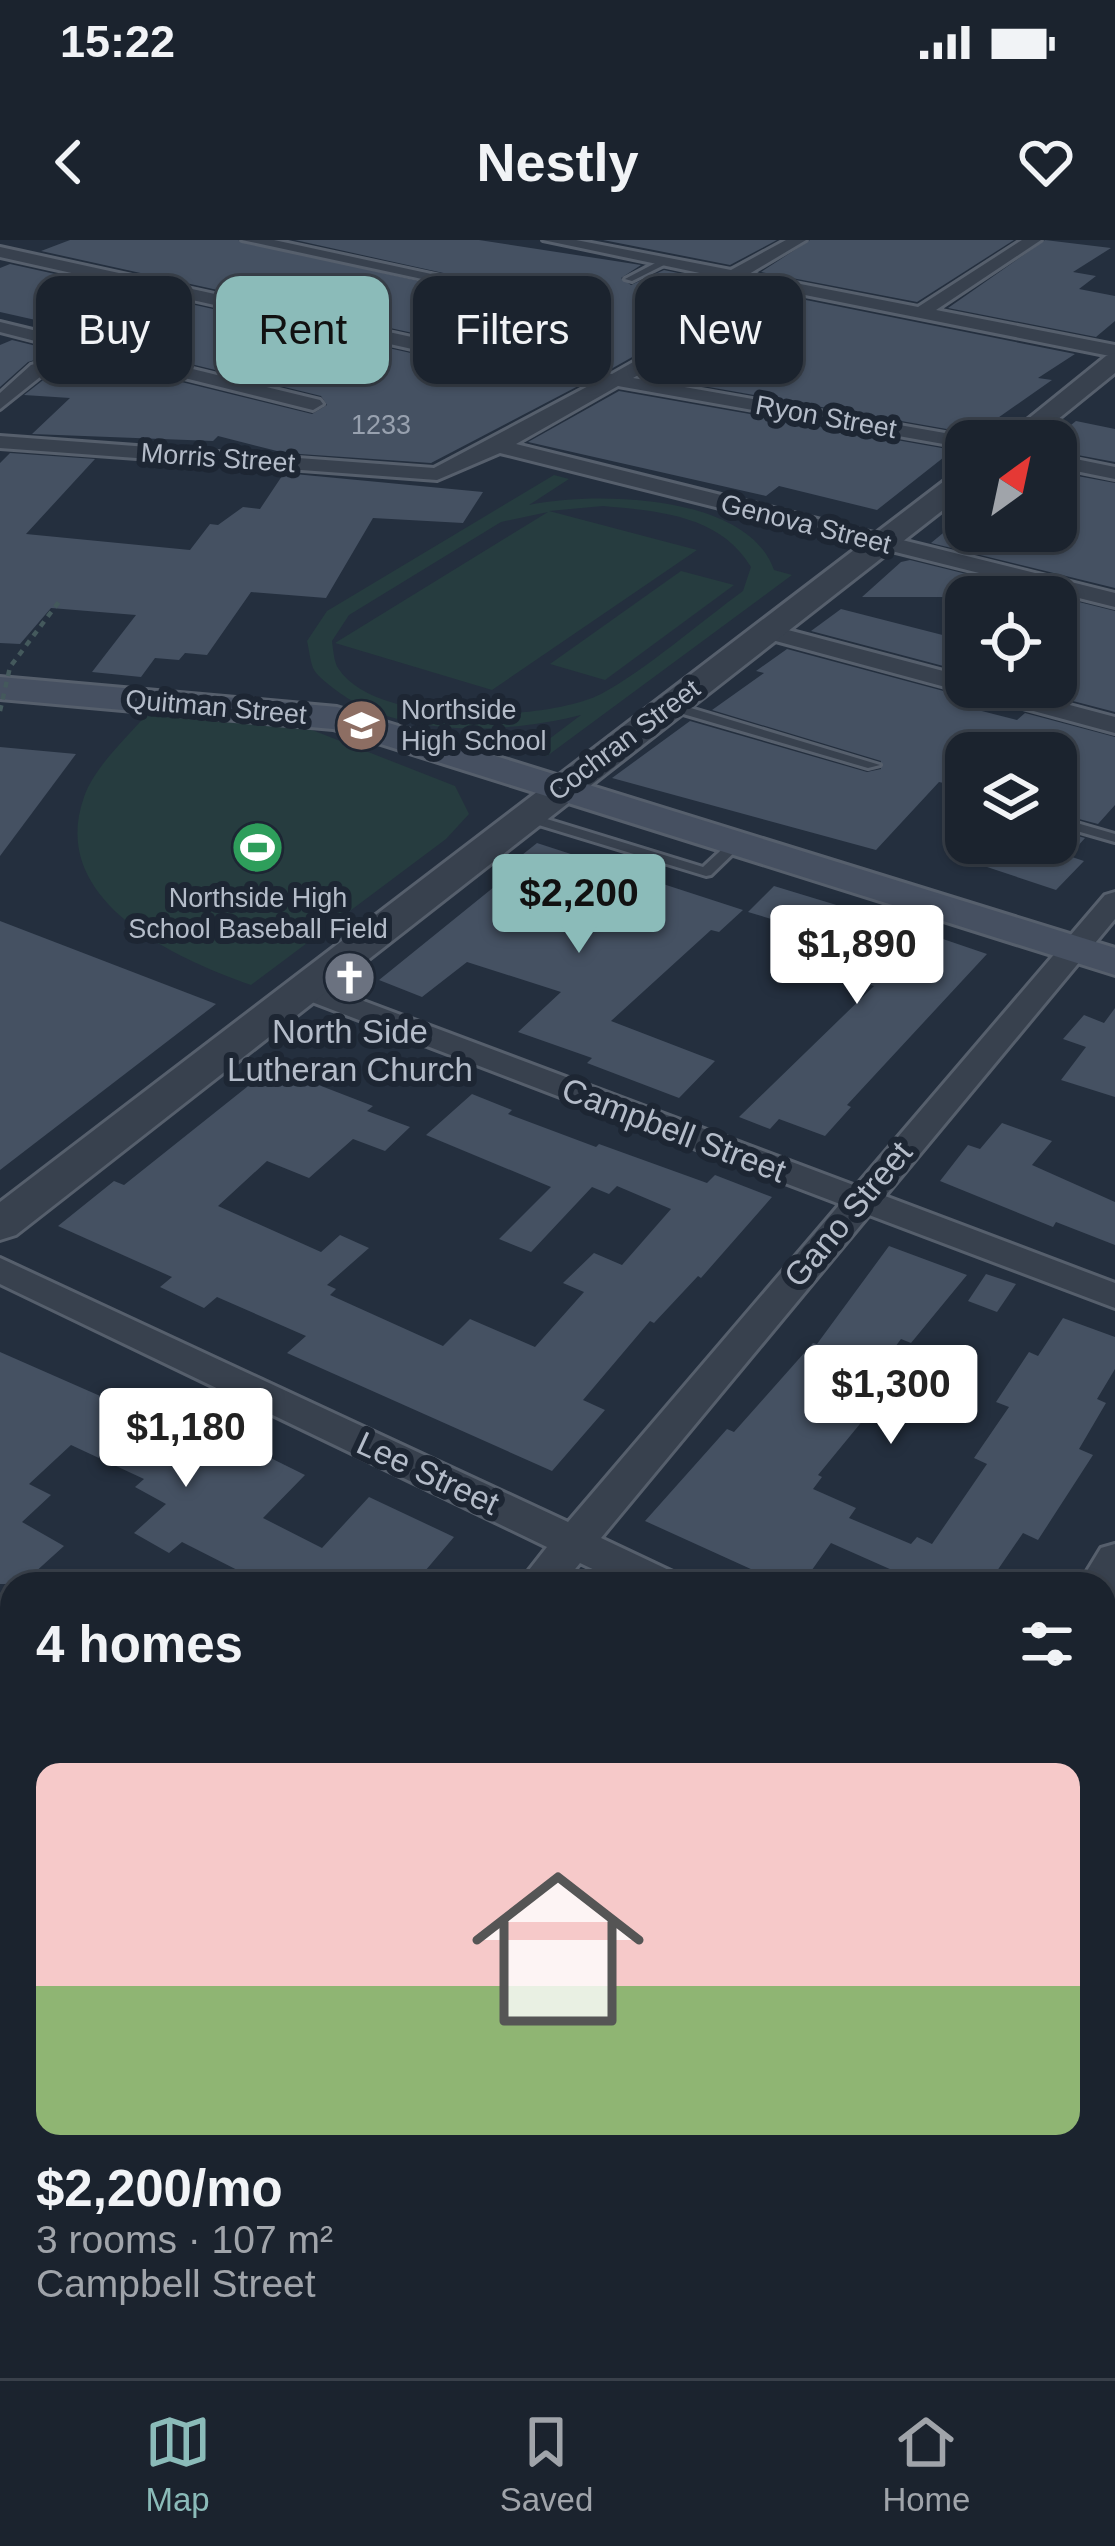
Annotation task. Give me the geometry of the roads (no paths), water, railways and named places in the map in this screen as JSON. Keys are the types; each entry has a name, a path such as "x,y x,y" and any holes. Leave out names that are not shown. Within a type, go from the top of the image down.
{"main road":[{"name":"Quitman Street","path":"0,688 337,718 1115,962"}],"street":[{"path":"250,240 426,276"},
{"path":"561,241 734,276 798,240"},
{"path":"922,312 1033,240"},
{"name":"Ryon Street","path":"6,257 417,344 945,438"},
{"path":"803,289 1115,351"},
{"path":"0,327 36,336"},
{"path":"1041,420 1115,361"},
{"path":"498,446 635,368"},
{"path":"0,403 36,371"},
{"path":"192,375 313,404"},
{"name":"Morris Street","path":"0,442 437,474 498,446"},
{"name":"Genova Street","path":"498,446 1115,600"},
{"path":"1077,465 1115,473"},
{"name":"Cochran Street","path":"0,1225 945,494"},
{"path":"769,632 945,679"},
{"path":"1052,708 1115,725"},
{"name":"Gano Street","path":"549,1572 1115,901"},
{"name":"Campbell Street","path":"302,988 1115,1296"},
{"name":"Lee Street","path":"0,1270 636,1572"}],"lane":[{"path":"628,279 663,262"},
{"path":"670,706 873,765"},
{"path":"524,816 706,872 737,843"},
{"path":"1077,827 1115,838"}],"place":[{"name":"Northside High School","path":"362,726"},
{"name":"Northside High School Baseball Field","path":"258,848"},
{"name":"North Side Lutheran Church","path":"350,977"}]}
